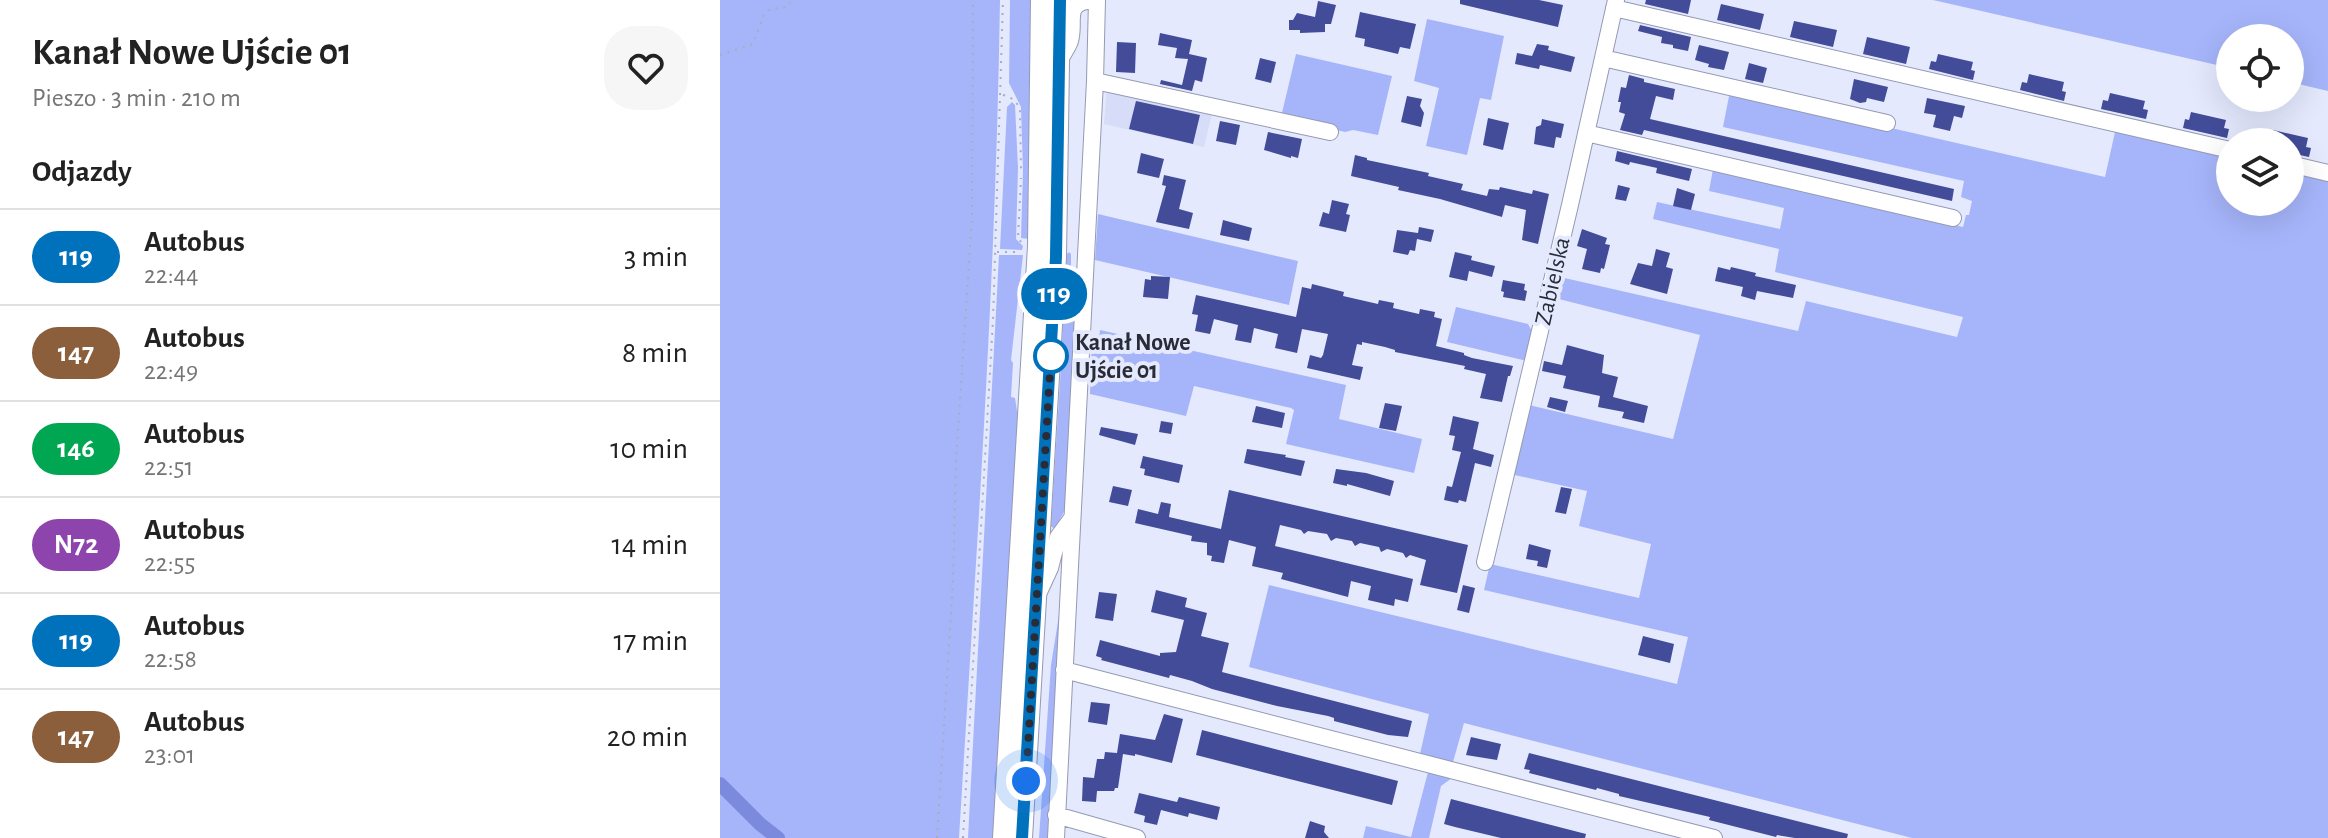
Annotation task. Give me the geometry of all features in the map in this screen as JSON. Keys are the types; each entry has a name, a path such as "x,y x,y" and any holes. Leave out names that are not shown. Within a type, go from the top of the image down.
{"main road":[{"path":"1003,838 1037,261 1041,0"},
{"path":"1022,838 1055,270 1060,0"}],"street":[{"path":"1056,838 1095,81 1095,0 1083,1 1073,9 1071,39 1060,59"},
{"path":"1612,3 2216,147"},
{"name":"Zabielska","path":"1485,562 1586,133 1612,3"},
{"path":"1603,58 1887,123"},
{"path":"1095,81 1330,132"},
{"path":"1586,133 1953,218"},
{"path":"2304,167 2328,173"},
{"path":"1037,597 1050,568 1058,537 1072,518"},
{"path":"1064,670 1714,838"},
{"path":"1056,815 1137,838"}],"path":[{"path":"720,55 753,44 764,14 770,9 788,7 792,0"},
{"path":"937,838 972,217 973,0"},
{"path":"963,838 996,252 1003,0"},
{"path":"1002,94 1013,98 1020,111 1018,238 1026,246"},
{"path":"996,252 1015,252"}],"shaded area":[{"path":"720,0 1000,0 990,314 959,838 720,838"},
{"path":"1010,0 1033,0 1029,239 1021,238 1021,107 1009,83"},
{"path":"1933,0 2328,0 2328,91 2304,85 2304,24 2216,24 2216,65"},
{"path":"1427,19 1504,36 1491,100 1480,98 1467,155 1426,146 1439,88 1414,81"},
{"path":"1296,54 1392,76 1378,135 1353,130 1345,132 1281,117"},
{"path":"1107,85 1213,109 1204,147 1104,124"},
{"path":"1730,91 2105,177 2115,132 2216,155 2216,216 2304,216 2304,174 2328,180 2328,838 1912,838 1464,723 1453,762 1420,754 1429,714 1249,667 1269,585 1677,684 1688,637 1484,590 1490,564 1639,598 1651,544 1579,526 1587,491 1510,474 1529,405 1673,439 1700,335 1555,298 1560,277 1798,331 1806,301 1957,337 1963,317 1775,272 1779,249 1653,219 1657,202 1780,229 1784,208 1709,191 1713,169 1963,227 1966,215 1969,215 1972,201 1961,197 1964,181 1723,127"},
{"path":"1012,102 1015,105 1018,168 1016,239 1023,246 1022,250 1000,249 1007,107"},
{"path":"1098,214 1298,261 1289,305 1095,260"},
{"path":"1069,252 1071,270 1077,273 1066,508 1053,528 1066,255"},
{"path":"999,255 1023,255 1011,360 1011,397 1015,398 1020,431 995,838 968,838"},
{"path":"1456,307 1528,324 1533,333 1527,361 1447,342"},
{"path":"1100,330 1346,385 1339,419 1422,439 1414,473 1286,444 1294,410 1291,408 1194,386 1186,416 1090,394 1092,338 1099,339"},
{"path":"1060,609 1048,838 1039,838 1051,665"},
{"path":"1428,772 1452,778 1441,786 1429,838 1363,838 1366,826 1411,837"}],"building":[{"path":"1460,0 1539,0 1563,5 1558,27 1460,4"},
{"path":"1646,0 1691,0 1688,14 1645,4"},
{"path":"1318,1 1336,5 1331,24 1325,24 1325,32 1289,30 1289,20 1293,20 1297,13 1315,17"},
{"path":"1721,4 1764,14 1760,30 1717,20"},
{"path":"1360,12 1416,24 1410,49 1400,47 1398,54 1364,46 1365,39 1355,37"},
{"path":"1794,21 1837,30 1833,47 1790,37"},
{"path":"1640,25 1691,37 1688,51 1661,43 1662,37 1638,31"},
{"path":"1160,33 1192,40 1189,54 1207,58 1202,82 1195,80 1192,91 1160,84 1161,80 1182,85 1188,59 1175,58 1177,48 1158,45"},
{"path":"1867,37 1910,47 1906,64 1863,54"},
{"path":"1117,42 1136,43 1135,73 1116,72"},
{"path":"1537,44 1575,57 1571,72 1540,65 1539,69 1515,64 1517,53 1532,56"},
{"path":"1699,45 1729,52 1724,70 1695,60"},
{"path":"1938,54 1973,62 1973,80 1929,69 1931,61 1936,62"},
{"path":"1260,58 1276,62 1271,83 1255,79"},
{"path":"1749,63 1767,68 1763,83 1745,79"},
{"path":"2029,74 2064,82 2064,101 2020,90 2022,82 2027,83"},
{"path":"1629,75 1675,89 1673,100 1656,96 1650,119 1954,189 1952,201 1644,130 1642,135 1620,130 1625,114 1619,112 1621,102 1618,102 1621,87 1626,88"},
{"path":"1854,79 1888,87 1884,102 1867,98 1866,102 1860,103 1850,99"},
{"path":"2110,93 2145,101 2143,109 2148,110 2146,119 2101,109 2103,100 2108,101"},
{"path":"1407,96 1422,99 1420,106 1424,113 1421,127 1401,122"},
{"path":"1927,98 1965,106 1962,118 1954,116 1950,131 1933,127 1936,115 1924,113"},
{"path":"1136,101 1200,115 1193,144 1129,129"},
{"path":"2191,112 2226,120 2224,128 2216,128 2216,136 2183,128 2185,119 2189,120"},
{"path":"1488,118 1509,123 1503,150 1483,145"},
{"path":"1542,119 1564,124 1561,138 1556,137 1554,148 1534,144 1536,127 1541,125"},
{"path":"1220,121 1240,125 1236,145 1216,141"},
{"path":"1268,132 1302,139 1298,158 1264,150"},
{"path":"2304,137 2308,138 2306,147 2311,148 2309,157 2304,156"},
{"path":"1617,151 1692,169 1689,181 1656,173 1657,168 1615,161"},
{"path":"1141,153 1164,159 1159,178 1137,173"},
{"path":"1355,155 1429,173 1428,176 1463,184 1461,190 1487,196 1489,189 1499,190 1500,187 1532,194 1533,190 1549,194 1538,244 1522,240 1526,210 1505,205 1502,217 1351,176"},
{"path":"1164,175 1186,180 1179,209 1193,213 1189,229 1156,222 1166,186 1162,185"},
{"path":"1618,185 1630,188 1626,201 1615,199"},
{"path":"1677,188 1695,194 1691,210 1673,206"},
{"path":"1332,200 1349,204 1346,232 1319,226 1323,212 1329,214"},
{"path":"1223,220 1252,228 1249,241 1220,235"},
{"path":"1419,227 1434,230 1431,242 1417,239 1415,251 1410,250 1408,255 1393,252 1397,230 1418,233"},
{"path":"1582,229 1607,238 1605,244 1610,245 1604,269 1601,268 1600,273 1582,269 1587,249 1577,246"},
{"path":"1656,249 1670,253 1666,267 1673,269 1667,294 1630,284 1638,263 1652,266"},
{"path":"1455,252 1495,266 1492,277 1469,271 1467,281 1449,277"},
{"path":"1718,267 1730,270 1731,267 1796,285 1793,298 1757,291 1755,300 1741,296 1743,287 1715,281"},
{"path":"1151,276 1170,277 1168,299 1143,297 1145,279 1151,280"},
{"path":"1503,280 1525,284 1525,301 1503,297"},
{"path":"1312,284 1344,292 1343,296 1378,304 1379,300 1394,303 1393,308 1419,314 1420,309 1435,312 1434,317 1442,319 1436,346 1472,358 1513,366 1502,402 1480,398 1486,374 1385,347 1362,342 1362,345 1357,344 1352,365 1363,367 1360,380 1307,368 1310,355 1321,358 1323,355 1328,334 1302,329 1297,353 1275,348 1278,334 1254,328 1251,343 1235,340 1238,325 1214,319 1210,334 1195,331 1198,315 1192,314 1196,295 1296,317 1302,287 1311,289"},
{"path":"1567,345 1604,355 1602,373 1618,377 1613,397 1648,406 1644,423 1622,418 1624,412 1598,407 1600,396 1563,388 1566,376 1542,371 1544,361 1562,365"},
{"path":"1550,397 1568,401 1565,412 1547,407"},
{"path":"1385,403 1402,406 1396,431 1379,428"},
{"path":"1256,406 1285,413 1282,428 1252,422"},
{"path":"1453,416 1479,422 1473,449 1494,455 1491,467 1475,463 1466,502 1459,500 1458,503 1444,500 1447,486 1452,487 1461,452 1452,450 1455,436 1449,435"},
{"path":"1161,421 1173,423 1171,434 1159,432"},
{"path":"1101,427 1138,434 1135,445 1099,435"},
{"path":"1247,449 1305,461 1301,476 1244,463"},
{"path":"1143,456 1183,465 1179,483 1144,475 1145,469 1140,468"},
{"path":"1336,469 1394,481 1390,496 1333,483"},
{"path":"1113,486 1132,490 1128,506 1109,502"},
{"path":"1561,487 1572,489 1566,514 1555,512"},
{"path":"1229,490 1468,545 1457,593 1420,585 1426,560 1410,555 1406,558 1403,553 1387,549 1381,552 1379,547 1360,543 1355,546 1352,541 1336,538 1331,541 1327,534 1308,531 1304,534 1301,530 1280,525 1275,546 1413,579 1408,602 1395,599 1394,606 1368,600 1371,586 1351,581 1348,597 1281,579 1283,573 1252,566 1256,547 1229,540 1224,563 1211,561 1212,556 1207,555 1207,543 1191,541 1192,536 1135,523 1138,509 1158,514 1161,502 1171,504 1169,517 1221,529"},
{"path":"1529,544 1551,550 1547,568 1537,566 1538,561 1526,559"},
{"path":"1463,585 1475,588 1469,613 1457,610"},
{"path":"1156,590 1187,598 1185,607 1207,613 1201,636 1229,643 1222,672 1412,721 1408,737 1334,721 1328,716 1277,706 1170,675 1169,678 1101,660 1096,656 1100,640 1160,656 1160,653 1176,652 1184,620 1151,612"},
{"path":"1099,592 1117,594 1113,621 1095,618"},
{"path":"1643,636 1674,644 1670,663 1638,655"},
{"path":"1091,702 1110,704 1107,725 1088,722"},
{"path":"1164,714 1183,719 1172,763 1123,754 1118,788 1114,791 1097,791 1096,802 1082,801 1083,777 1094,778 1097,759 1104,759 1105,752 1117,753 1120,734 1155,740"},
{"path":"1202,730 1398,781 1392,805 1196,755"},
{"path":"1471,737 1501,744 1497,760 1466,755"},
{"path":"1529,753 1848,834 1847,838 1776,837 1709,820 1710,817 1529,773 1530,770 1524,769"},
{"path":"1139,793 1177,802 1179,797 1220,807 1217,820 1161,810 1157,825 1144,822 1145,816 1134,813"},
{"path":"1451,799 1586,834 1585,838 1501,838 1444,824"},
{"path":"1310,821 1325,826 1324,832 1329,838 1305,838"}],"waterway":[{"path":"720,784 778,838"}],"bus line":[{"name":"119","path":"1022,838 1056,257 1060,0"}],"place":[{"name":"Kanał Nowe Ujście 01","path":"1051,356"}],"route":[{"path":"1026,781 1051,356"}]}
